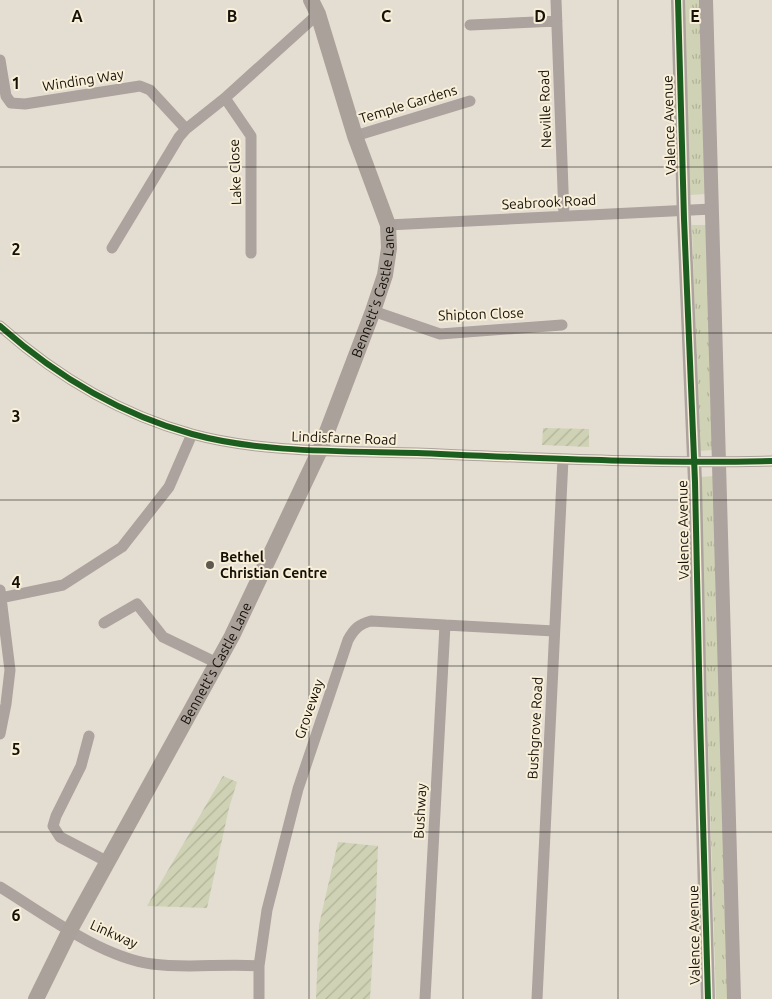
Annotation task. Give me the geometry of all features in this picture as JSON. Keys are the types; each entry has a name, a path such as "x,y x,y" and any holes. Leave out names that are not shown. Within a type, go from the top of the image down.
{"main road":[{"name":"Bennett's Castle Lane","path":"36,999 70,930 232,636 320,450 373,312 385,275 389,248 388,225 355,136 315,7"}],"street":[{"name":"Neville Road","path":"556,0 564,216"},
{"name":"Valence Avenue","path":"678,0 694,461 708,999"},
{"path":"706,0 734,999"},
{"path":"112,248 186,128 225,98 315,7"},
{"path":"470,25 557,21"},
{"name":"Winding Way","path":"0,60 6,96 10,103 24,104 140,86 150,90 186,128"},
{"name":"Lake Close","path":"225,98 251,136 251,253"},
{"name":"Temple Gardens","path":"355,136 470,101"},
{"name":"Seabrook Road","path":"388,225 712,208"},
{"name":"Shipton Close","path":"373,312 440,334 562,325"},
{"name":"Lindisfarne Road","path":"0,326 22,346 73,381 134,414 192,434 230,442 320,450 564,459 718,462 772,461"},
{"path":"0,734 10,670 0,595 64,585 122,547 169,487 192,434"},
{"name":"Bushgrove Road","path":"537,999 564,459"},
{"path":"104,623 137,604 164,637 217,663"},
{"name":"Groveway","path":"259,999 259,966 267,910 298,789 348,640 354,630 362,623 372,621 554,630"},
{"name":"Bushway","path":"425,999 445,625"},
{"path":"89,736 81,766 56,816 54,826 60,837 108,862"},
{"name":"Linkway","path":"0,887 98,946 126,958 152,964 259,966"}],"green space":[{"path":"684,0 701,0 706,194 690,195"},
{"path":"692,225 708,225 714,450 699,451"},
{"path":"543,428 589,429 589,447 542,445"},
{"path":"715,476 731,999 716,999 700,477"},
{"path":"223,776 237,782 229,808 207,908 147,906"},
{"path":"338,842 378,846 370,999 316,999 319,925"}],"cycle path":[{"path":"678,0 684,219 695,482 708,999"},
{"path":"0,326 43,361 114,404 165,426 192,434 246,445 303,450 550,459 772,461"}],"place":[{"name":"Bethel Christian Centre","path":"210,565"}]}
